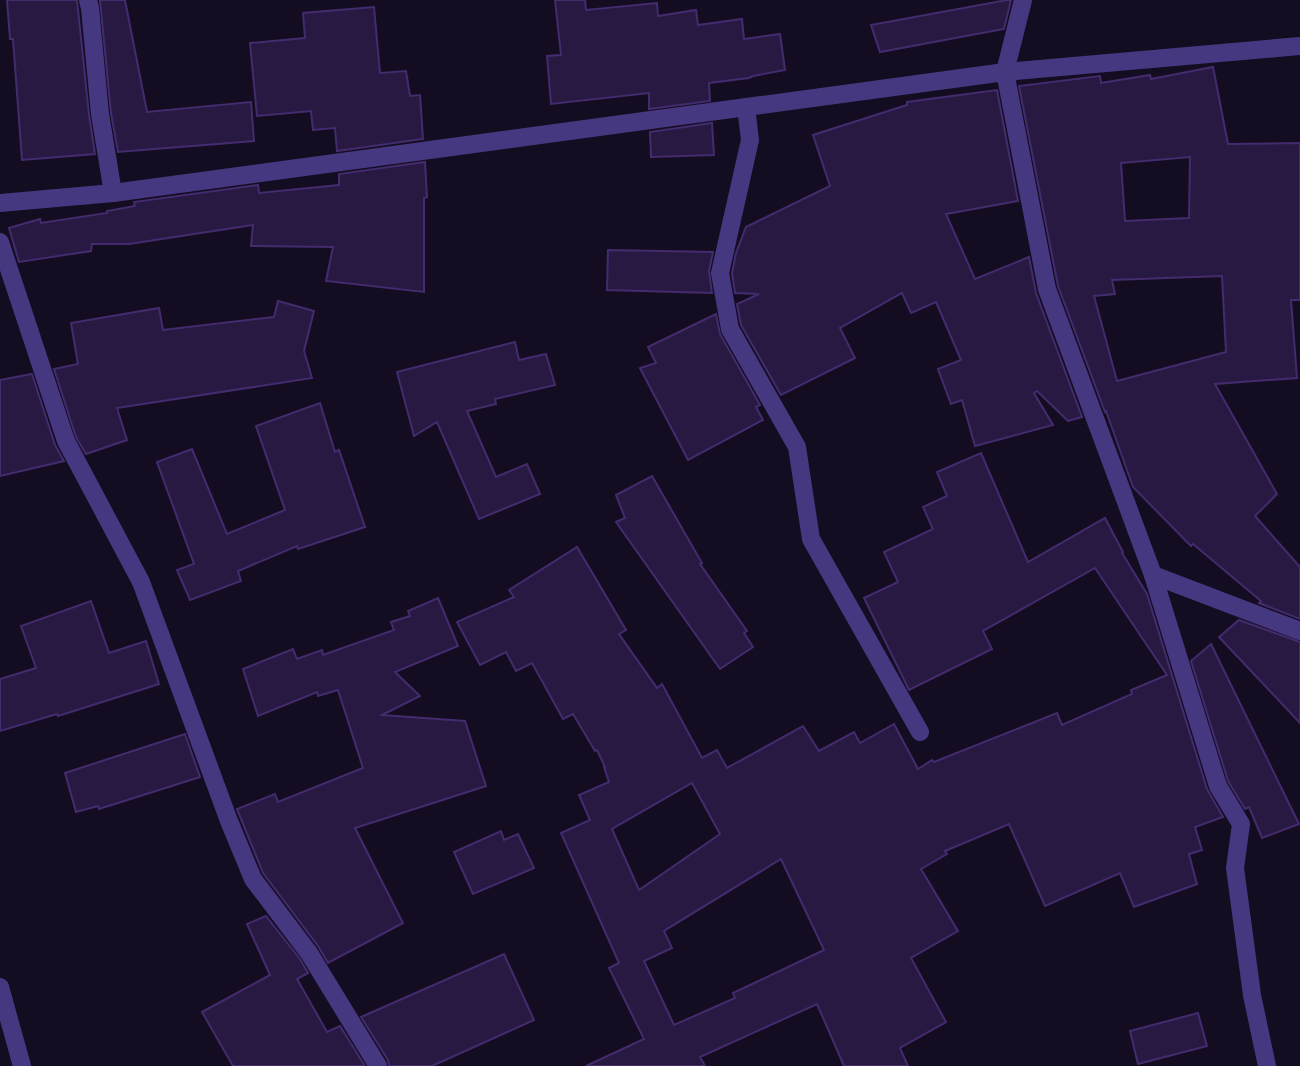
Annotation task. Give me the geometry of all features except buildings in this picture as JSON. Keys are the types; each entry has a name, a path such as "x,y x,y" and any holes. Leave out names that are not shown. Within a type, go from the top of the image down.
{"street":[{"path":"88,0 100,114 113,193"},
{"path":"1023,0 1005,72 1047,289 1153,575 1218,786 1241,824 1235,868 1252,995 1267,1066"},
{"path":"0,203 113,193 1005,72 1300,46"},
{"path":"746,107 750,140 720,273 730,329 797,447 811,539 920,732"},
{"path":"0,242 66,441 141,582 253,879 309,953 378,1066"},
{"path":"1153,575 1300,631"},
{"path":"0,988 22,1066"}]}
